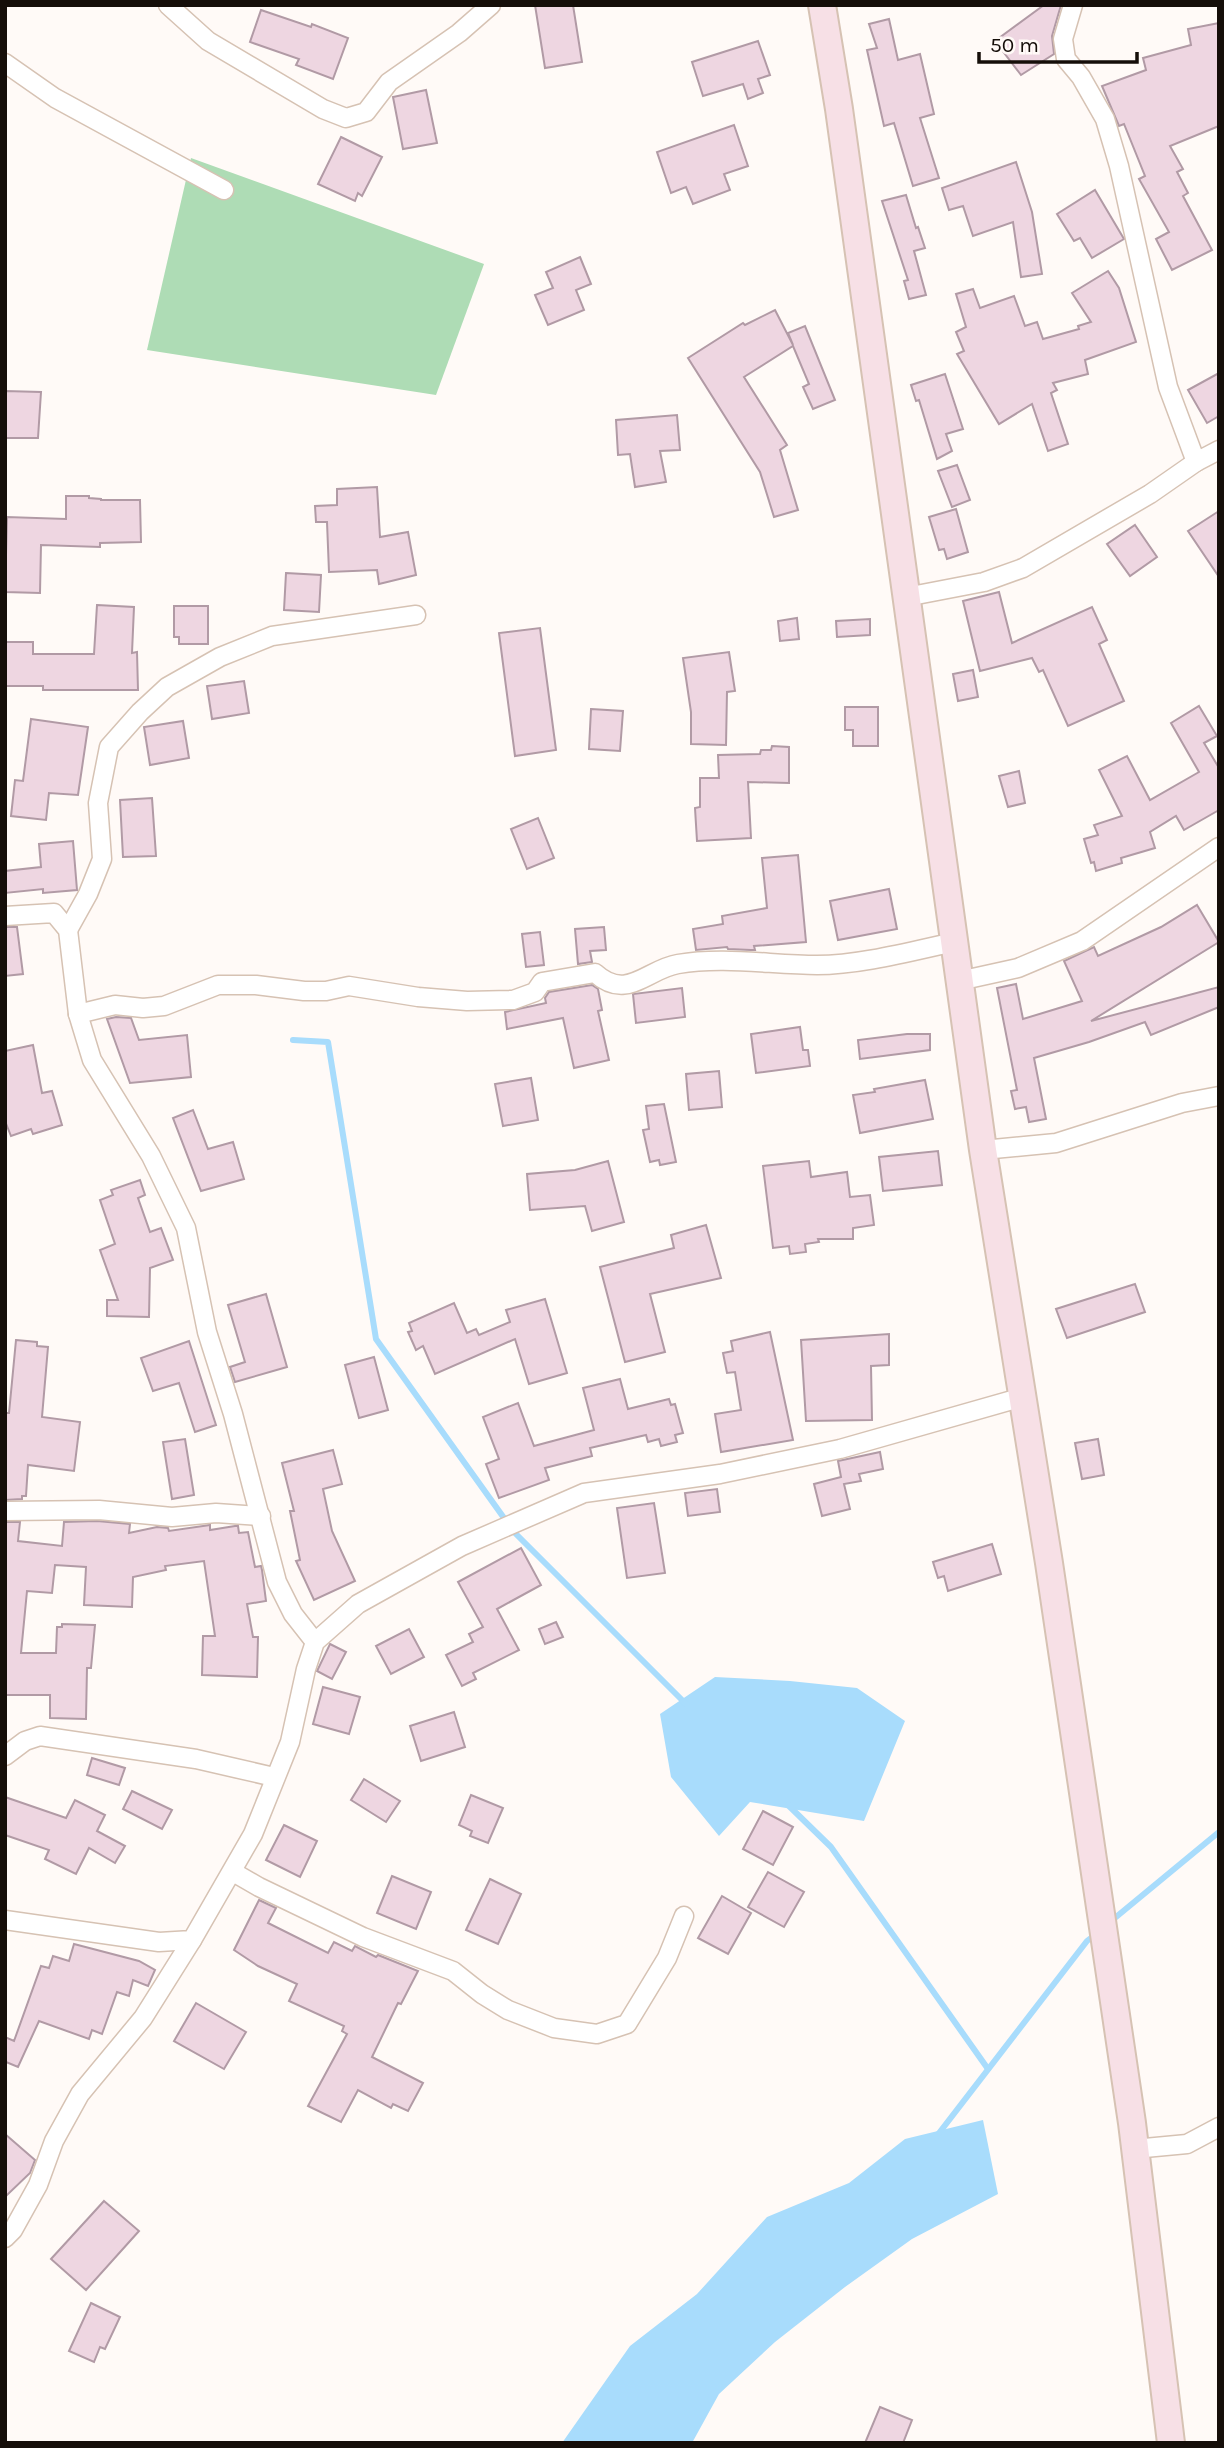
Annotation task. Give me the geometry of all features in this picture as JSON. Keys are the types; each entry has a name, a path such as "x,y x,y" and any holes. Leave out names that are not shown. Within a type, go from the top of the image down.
{"main road":[{"path":"822,5 839,109 983,1150 1023,1397 1132,2123 1171,2443"}],"street":[{"path":"168,5 208,41 323,109 346,118 366,111 388,82 459,33 491,5"},
{"path":"1073,5 1063,39 1066,59 1081,77 1105,119 1119,166 1168,387 1196,462"},
{"path":"5,63 55,98 224,190"},
{"path":"906,597 984,582 1023,568 1150,494 1196,462 1219,450"},
{"path":"68,930 88,894 102,859 98,803 109,747 167,687 220,657 272,636 416,615"},
{"path":"959,981 1018,968 1082,941 1219,847"},
{"path":"5,916 54,913 68,930 78,1014 93,1060 151,1156 186,1228 206,1332 233,1413 276,1582 293,1614 315,1642"},
{"path":"78,1014 115,1004 143,1008 164,1006 218,985 256,985 304,991 326,991 349,986 430,998 467,1001 513,1000 535,992 542,982 595,973 604,981 618,985 636,983 676,964 713,961 821,965 889,956 954,942"},
{"path":"983,1150 1056,1143 1182,1103 1219,1096"},
{"path":"5,2238 13,2230 38,2185 54,2141 80,2094 143,2018 233,1872 253,1834 290,1742 306,1669 315,1642 358,1604 462,1546 584,1493 720,1474 840,1449 1023,1397"},
{"path":"5,1511 99,1510 172,1517 216,1513 261,1516"},
{"path":"5,1756 24,1741 40,1736 196,1759 275,1777"},
{"path":"233,1872 258,1887 363,1937 453,1971 508,2010 554,2028 597,2034 627,2024 667,1958 684,1916"},
{"path":"5,1920 159,1942 192,1940"},
{"path":"1134,2149 1187,2144 1219,2127"}],"green space":[{"path":"191,158 484,264 436,395 147,350"}],"water":[{"path":"715,1677 857,1688 905,1721 864,1821 750,1802 719,1836 671,1777 660,1714"},
{"path":"983,2120 998,2194 912,2239 775,2342 719,2394 692,2443 562,2443 630,2346 697,2294 767,2217 849,2183 905,2139"}],"building":[{"path":"535,5 573,5 582,62 545,68"},
{"path":"1044,5 1061,5 1052,36 1054,54 1021,75 995,41"},
{"path":"261,10 311,27 312,24 348,38 333,79 296,65 299,59 250,42"},
{"path":"889,19 898,60 920,54 934,114 920,118 939,178 913,186 894,123 884,126 867,50 877,48 869,24"},
{"path":"1219,23 1219,126 1170,146 1183,169 1177,172 1188,193 1183,196 1212,250 1172,270 1156,239 1169,232 1139,179 1145,176 1124,124 1119,126 1102,86 1146,70 1143,58 1191,45 1188,29"},
{"path":"758,41 770,75 758,79 763,93 748,99 743,84 703,96 692,62"},
{"path":"426,90 437,143 403,149 393,97"},
{"path":"734,125 748,166 724,174 730,190 693,204 686,187 671,193 657,152"},
{"path":"341,137 382,157 362,196 358,193 355,201 318,184"},
{"path":"1016,162 1032,212 1042,274 1021,277 1013,222 973,236 963,206 949,210 942,188"},
{"path":"1095,190 1124,239 1092,258 1080,238 1074,241 1057,214"},
{"path":"906,195 925,248 914,251 926,295 909,299 904,281 908,280 882,201"},
{"path":"580,257 591,284 576,290 584,310 548,325 535,295 553,288 546,272"},
{"path":"1108,271 1119,288 1136,342 1085,360 1088,374 1053,383 1057,390 1051,393 1068,444 1048,451 1032,404 999,424 957,354 964,351 956,332 966,327 956,294 973,289 980,308 1014,296 1025,326 1037,322 1043,339 1079,329 1078,326 1091,322 1072,293"},
{"path":"775,310 793,345 788,333 805,326 835,400 813,409 803,387 809,384 793,346 744,377 787,445 780,450 798,510 774,517 760,472 688,358 743,323 745,325"},
{"path":"1219,373 1219,416 1207,423 1188,390"},
{"path":"945,374 963,429 946,434 952,451 937,459 919,400 916,401 911,385"},
{"path":"5,391 41,392 38,438 5,438"},
{"path":"677,415 680,450 660,451 666,482 635,487 630,454 618,455 616,420"},
{"path":"957,465 970,500 952,507 938,471"},
{"path":"377,487 380,537 408,532 416,575 379,584 377,570 329,572 327,522 316,522 315,506 337,505 337,489"},
{"path":"66,496 89,496 101,500 140,500 141,542 100,543 100,547 41,545 40,593 5,592 7,517 66,519"},
{"path":"956,509 968,552 947,559 944,549 939,550 929,517"},
{"path":"1219,511 1219,577 1188,531"},
{"path":"1135,525 1157,557 1130,576 1107,544"},
{"path":"286,573 321,575 319,612 284,610"},
{"path":"999,592 1012,643 1092,607 1107,640 1099,644 1124,701 1068,726 1043,670 1039,672 1032,658 980,671 963,601"},
{"path":"97,605 134,607 132,653 137,652 138,690 43,690 43,686 5,686 5,642 33,642 33,654 94,654"},
{"path":"174,606 208,606 208,644 179,644 179,637 174,637"},
{"path":"797,618 799,639 780,641 778,621"},
{"path":"870,619 870,635 837,637 836,621"},
{"path":"540,628 556,750 515,756 499,633"},
{"path":"729,652 735,691 727,692 726,745 691,744 691,712 683,658"},
{"path":"973,670 978,697 958,701 953,674"},
{"path":"244,681 249,713 212,719 207,686"},
{"path":"1199,706 1217,736 1204,743 1219,768 1219,810 1184,830 1176,816 1150,832 1155,848 1121,858 1122,863 1096,871 1084,839 1098,835 1094,825 1122,816 1099,770 1127,756 1150,800 1199,772 1171,723"},
{"path":"845,707 878,707 878,746 853,746 853,730 845,730"},
{"path":"591,709 623,711 620,751 589,749"},
{"path":"31,719 88,727 78,795 49,793 46,820 11,816 15,780 23,781"},
{"path":"183,721 189,758 150,765 144,727"},
{"path":"772,746 789,747 789,783 748,782 751,838 697,841 695,808 700,807 700,778 719,778 718,755 760,754 761,750 771,750"},
{"path":"1019,771 1025,803 1008,807 999,776"},
{"path":"152,798 156,856 123,857 120,800"},
{"path":"538,818 554,858 527,869 511,829"},
{"path":"73,841 77,890 43,893 43,889 5,893 5,871 41,867 39,844"},
{"path":"798,855 806,942 754,946 755,950 727,947 696,950 693,929 723,924 722,916 767,908 762,858"},
{"path":"889,889 897,929 838,940 830,901"},
{"path":"1197,905 1219,942 1091,1021 1219,987 1219,1007 1151,1035 1145,1022 1034,1058 1046,1119 1029,1122 1026,1107 1015,1109 1011,1091 1017,1090 997,988 1016,984 1023,1019 1082,1001 1064,961 1094,947 1098,956 1161,927"},
{"path":"5,927 17,927 23,974 5,976"},
{"path":"604,927 606,950 590,951 592,962 578,964 575,929"},
{"path":"540,932 544,965 526,967 522,934"},
{"path":"592,985 598,989 602,1010 598,1011 609,1060 574,1068 563,1018 507,1029 505,1012 546,1003 545,998 549,992"},
{"path":"682,988 685,1017 636,1023 633,994"},
{"path":"131,1018 139,1040 187,1035 191,1077 130,1083 107,1019"},
{"path":"800,1027 803,1050 808,1050 810,1066 756,1073 751,1034"},
{"path":"930,1034 930,1050 860,1059 858,1040"},
{"path":"33,1045 42,1093 52,1091 62,1125 33,1134 31,1129 11,1136 5,1121 5,1051"},
{"path":"719,1071 722,1107 689,1110 686,1074"},
{"path":"531,1078 538,1120 503,1126 495,1084"},
{"path":"925,1080 933,1119 860,1133 853,1095"},
{"path":"664,1104 676,1162 660,1165 659,1160 650,1162 643,1130 649,1129 646,1106"},
{"path":"193,1110 208,1149 233,1142 244,1179 201,1191 173,1118"},
{"path":"938,1151 942,1185 883,1191 879,1157"},
{"path":"608,1161 624,1222 592,1231 585,1206 530,1210 527,1174 575,1170"},
{"path":"809,1161 811,1177 847,1172 850,1197 870,1195 874,1225 853,1228 853,1239 818,1239 819,1242 805,1244 806,1252 790,1254 789,1246 773,1248 763,1166"},
{"path":"140,1180 145,1195 138,1198 150,1232 161,1228 173,1260 150,1268 149,1317 107,1316 107,1300 118,1300 100,1250 115,1244 100,1200 113,1195 111,1190"},
{"path":"706,1225 721,1278 650,1294 665,1352 625,1362 600,1267 674,1248 671,1235"},
{"path":"1135,1284 1145,1312 1067,1338 1056,1309"},
{"path":"266,1294 287,1367 235,1382 230,1367 245,1362 228,1305"},
{"path":"545,1299 567,1373 529,1384 515,1339 435,1374 423,1346 416,1350 408,1332 412,1331 409,1323 454,1303 467,1333 476,1329 479,1335 510,1322 506,1310"},
{"path":"770,1332 793,1440 721,1452 715,1414 741,1410 735,1372 727,1373 723,1353 733,1351 731,1341"},
{"path":"889,1334 889,1365 871,1366 872,1420 806,1421 801,1340"},
{"path":"16,1340 37,1342 37,1346 48,1347 42,1417 80,1422 74,1471 28,1465 26,1496 22,1496 22,1499 5,1500 5,1413 9,1413"},
{"path":"189,1341 216,1425 195,1432 179,1383 153,1391 141,1358"},
{"path":"374,1357 388,1410 359,1418 345,1365"},
{"path":"620,1379 628,1409 669,1399 671,1405 675,1404 683,1433 675,1435 677,1442 661,1446 659,1439 648,1442 646,1435 590,1448 592,1456 545,1468 549,1480 499,1498 486,1464 499,1459 483,1417 518,1403 534,1446 594,1430 583,1388"},
{"path":"185,1439 194,1495 172,1499 163,1442"},
{"path":"1098,1439 1104,1475 1082,1479 1075,1443"},
{"path":"333,1450 342,1484 323,1489 332,1531 355,1581 314,1600 296,1561 300,1560 290,1511 294,1511 282,1463"},
{"path":"880,1452 883,1469 859,1474 861,1481 844,1484 850,1509 822,1516 814,1484 841,1477 838,1461"},
{"path":"717,1489 720,1512 688,1516 685,1493"},
{"path":"654,1503 665,1573 627,1578 617,1508"},
{"path":"5,1522 20,1522 18,1541 62,1546 64,1522 130,1524 129,1533 157,1527 168,1528 169,1531 210,1525 210,1530 238,1526 239,1533 248,1532 255,1567 261,1566 266,1601 247,1604 253,1637 258,1637 257,1677 202,1675 203,1636 215,1636 204,1561 165,1566 166,1570 133,1577 132,1607 84,1605 86,1567 55,1565 52,1593 27,1591 21,1653 56,1653 57,1627 62,1627 62,1624 95,1625 91,1668 87,1668 86,1719 50,1718 50,1695 5,1695"},
{"path":"992,1544 1001,1574 948,1591 944,1576 938,1578 933,1562"},
{"path":"521,1548 541,1585 497,1609 519,1650 473,1673 476,1679 462,1686 446,1655 473,1642 469,1634 483,1627 458,1582"},
{"path":"556,1622 563,1637 545,1644 539,1629"},
{"path":"409,1629 424,1657 391,1674 376,1646"},
{"path":"330,1644 346,1652 332,1679 317,1671"},
{"path":"323,1687 360,1697 349,1734 313,1724"},
{"path":"454,1712 465,1747 421,1761 410,1726"},
{"path":"92,1758 125,1768 119,1785 87,1775"},
{"path":"364,1779 400,1801 386,1822 351,1800"},
{"path":"132,1791 172,1810 162,1829 123,1809"},
{"path":"471,1795 503,1808 488,1843 470,1836 472,1831 459,1825"},
{"path":"5,1797 66,1818 75,1800 105,1815 97,1831 125,1846 115,1863 89,1848 76,1874 45,1859 49,1850 5,1835"},
{"path":"763,1811 793,1827 773,1865 743,1849"},
{"path":"284,1825 317,1841 300,1877 266,1860"},
{"path":"768,1872 804,1892 784,1927 748,1907"},
{"path":"392,1876 431,1892 416,1929 377,1913"},
{"path":"490,1879 521,1894 498,1944 466,1930"},
{"path":"722,1896 751,1913 728,1954 698,1938"},
{"path":"259,1900 276,1908 268,1923 328,1953 334,1942 352,1951 355,1946 376,1957 378,1955 418,1971 401,2004 398,2003 372,2057 423,2083 408,2111 393,2104 391,2108 358,2090 341,2122 308,2106 347,2034 342,2031 344,2026 289,2001 297,1984 258,1966 234,1950"},
{"path":"74,1944 139,1961 155,1970 148,1986 133,1980 129,1996 117,1992 102,2034 92,2030 89,2039 39,2021 18,2067 6,2062 5,2037 14,2041 41,1966 49,1968 53,1956 69,1961"},
{"path":"196,2003 246,2032 224,2069 174,2041"},
{"path":"5,2134 35,2160 30,2173 5,2197"},
{"path":"104,2201 139,2231 86,2290 51,2259"},
{"path":"91,2303 120,2317 105,2349 100,2347 94,2362 69,2351"},
{"path":"880,2407 912,2420 903,2443 865,2443"}],"waterway":[{"path":"293,1040 328,1042 376,1339 514,1532 686,1704"},
{"path":"788,1805 831,1847 988,2069"},
{"path":"1110,1922 1219,1832"},
{"path":"936,2137 1087,1941 1096,1934"}]}
